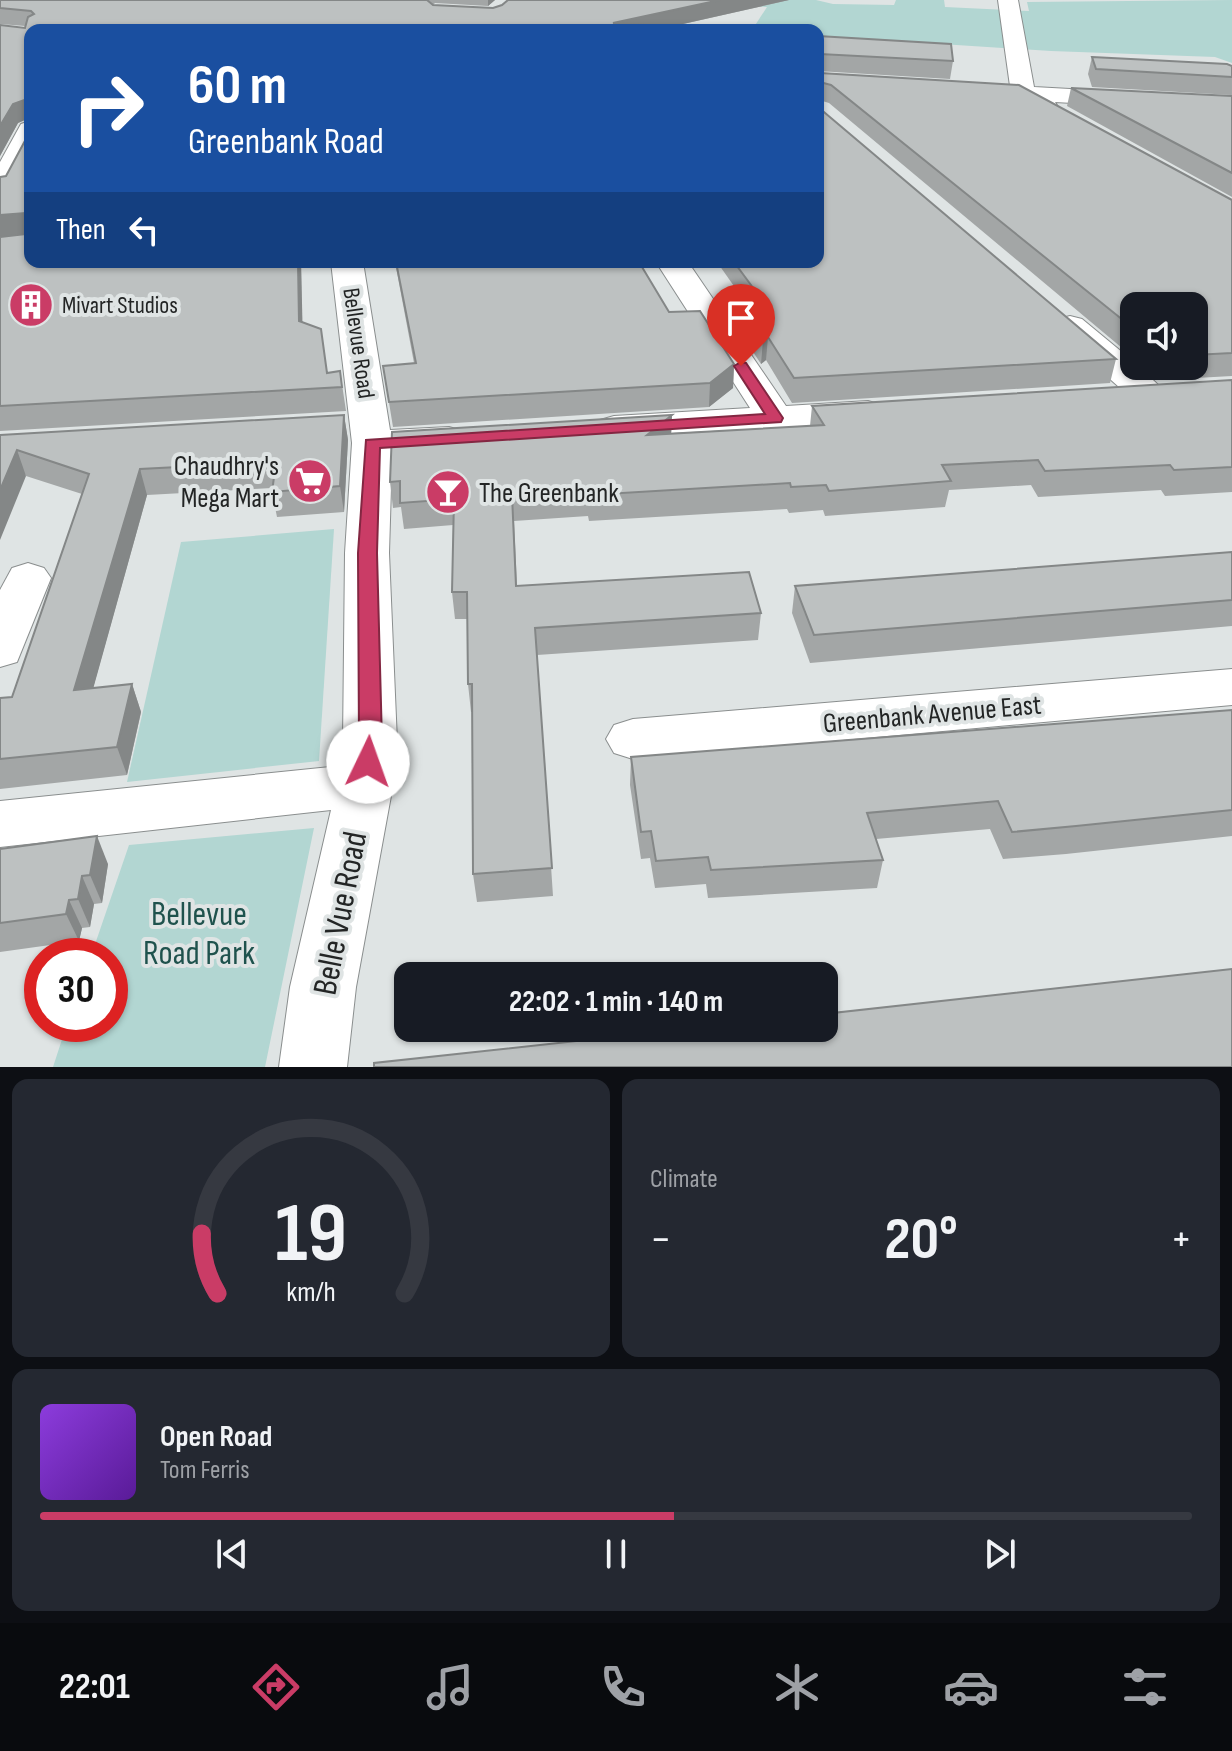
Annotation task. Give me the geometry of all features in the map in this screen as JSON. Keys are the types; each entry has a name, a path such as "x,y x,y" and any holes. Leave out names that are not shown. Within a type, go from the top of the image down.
{"street":[{"path":"1008,0 1023,94"},
{"path":"960,90 1232,105"},
{"path":"1023,94 1079,125"},
{"path":"0,189 18,136"},
{"name":"Bellevue Road","path":"347,268 361,431"},
{"path":"676,268 775,418"},
{"path":"1043,303 1150,395"},
{"path":"1103,398 1191,393"},
{"path":"573,431 900,411"},
{"path":"361,431 480,437"},
{"name":"Belle Vue Road","path":"313,1067 323,987 365,785 370,742 367,553 361,431"},
{"path":"0,650 28,578"},
{"name":"Greenbank Avenue East","path":"633,739 1232,687"},
{"path":"0,824 365,785"}],"green space":[{"path":"666,0 816,0 833,4 894,5 896,0 944,0 945,7 1029,11 1027,2 1232,0 1232,63 1215,57 1051,51 824,36 824,24 756,24 767,7"},
{"path":"334,529 319,761 127,782 181,542"},
{"name":"Bellevue Road Park","path":"314,828 265,1067 53,1067 61,1042 128,1042 128,938 97,938 129,845"}],"building":[{"path":"0,0 427,0 433,5 493,8 508,0 720,0 613,23 629,24 26,24 28,17 34,14 31,11 0,8"},
{"path":"0,25 24,28 24,100 13,104 0,126"},
{"path":"824,36 951,44 953,61 824,54"},
{"path":"1092,57 1227,64 1232,66 1232,77 1096,69"},
{"path":"824,73 1019,85 1232,200 1232,353 1208,354 1208,292 1120,292 1120,318 831,85 824,83"},
{"path":"1071,88 1232,96 1232,173"},
{"path":"824,112 1116,359 794,378 768,337 763,340 741,309 768,308 738,268 824,268"},
{"path":"24,143 24,213 0,215 0,177 6,176"},
{"path":"24,234 24,268 298,268 299,321 321,329 327,373 340,371 342,387 0,406 0,237"},
{"path":"397,268 643,268 669,312 700,311 734,364 710,383 389,402 383,366 416,363"},
{"path":"1232,380 1232,467 1174,470 1170,465 1045,471 1038,460 942,465 951,481 829,491 826,485 791,487 790,483 589,495 588,491 512,495 516,586 749,572 761,613 535,628 552,868 473,874 472,684 468,684 467,592 452,592 454,499 400,503 400,481 390,482 392,432 672,415 647,435 824,425 812,406"},
{"path":"344,415 340,486 272,492 276,462 140,469 74,690 132,684 117,747 0,759 0,698 12,697 89,474 17,450 0,490 0,435"},
{"path":"1232,552 1232,600 814,635 795,586"},
{"path":"1232,710 1232,810 1012,832 998,801 867,813 883,860 711,870 708,857 656,861 651,831 641,832 631,757"},
{"path":"97,836 90,875 82,876 78,899 69,900 66,914 0,923 0,849"},
{"path":"1232,969 1232,1067 374,1067 374,1063 567,1042 838,1042 838,1012"}],"place":[{"name":"Mivart Studios","path":"31,305"},
{"name":"Chaudhry's Mega Mart","path":"310,481"},
{"name":"The Greenbank","path":"448,492"}],"route":[{"path":"368,762 367,553 372,443 775,418 741,366"}]}
